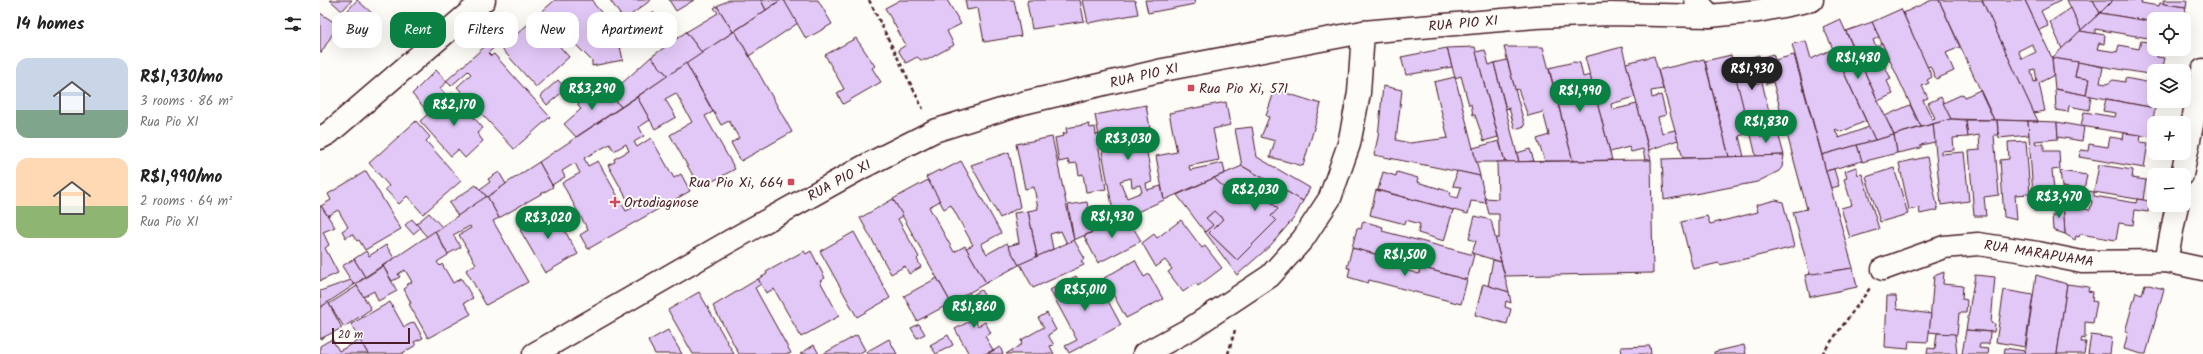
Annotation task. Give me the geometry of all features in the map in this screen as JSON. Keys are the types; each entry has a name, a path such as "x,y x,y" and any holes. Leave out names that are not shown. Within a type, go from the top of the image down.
{"main road":[{"path":"320,138 329,133 484,0"},
{"path":"1696,0 1710,16"},
{"name":"RUA PIO XI","path":"534,354 730,240 864,167 934,131 1023,103 1163,70 1363,32 1536,17 1614,7 1710,16 1758,11 1812,0"},
{"path":"1144,354 1190,329 1270,276 1303,238 1330,198 1351,136 1359,93 1363,32"},
{"path":"2183,168 2203,70"},
{"path":"2166,261 2176,212"},
{"name":"RUA MARAPUAMA","path":"1883,269 1944,247 1978,244 2038,253 2082,262 2166,261 2203,270"}],"path":[{"path":"869,0 934,131"},
{"path":"1822,354 1883,269"}],"building":[{"path":"330,0 352,0 342,11"},
{"path":"357,0 371,12 346,12"},
{"path":"555,0 593,0 594,4 601,12 587,12 587,48 620,48 623,60 592,66 592,61 579,48 579,12 541,12"},
{"path":"610,0 651,0 635,12 618,12"},
{"path":"669,0 694,0 676,11"},
{"path":"729,0 761,0 766,10 733,32 717,6"},
{"path":"761,0 781,0 766,10"},
{"path":"781,0 784,0 798,23 749,56 735,31"},
{"path":"784,0 818,0 832,24 806,39"},
{"path":"900,0 947,0 961,24 947,31 954,45 927,60 921,60 917,57 906,63 898,50 906,45 885,8"},
{"path":"965,0 1014,0 1021,36 984,42 978,8 967,10"},
{"path":"1028,0 1080,0 1084,21 1032,29 1027,3"},
{"path":"1083,0 1135,0 1138,14 1088,23"},
{"path":"1145,0 1194,0 1195,4 1148,13"},
{"path":"1932,0 1939,0 1960,47 1946,53 1954,71 1936,79 1930,66 1927,67 1903,13"},
{"path":"1939,0 1982,0 2038,121 1994,120"},
{"path":"1982,0 2025,0 2052,58 2054,75 2039,83 2045,111 2034,113","holes":["2032,44 2036,52 2022,59 2018,51","2035,69 2037,81 2034,82 2031,70"]},
{"path":"2025,0 2060,1 2041,11 2048,26 2039,30"},
{"path":"2067,0 2093,0 2100,13 2081,30"},
{"path":"2093,0 2113,0 2100,13"},
{"path":"2113,0 2142,0 2141,3 2159,6 2160,3 2186,7 2185,12 2147,12 2147,21 2100,13"},
{"path":"2163,0 2187,0 2186,7 2164,4"},
{"path":"717,6 733,32 702,53 686,32 718,13 714,8"},
{"path":"2071,8 2081,30 2062,49 2050,22"},
{"path":"1901,9 1932,77 1927,80 1929,83 1922,86 1928,98 1923,100 1932,119 1935,118 1928,103 1941,97 1951,119 1921,127 1872,22"},
{"path":"320,13 332,21 332,35 321,53"},
{"path":"2100,13 2147,21 2147,38 2095,29 2095,34 2080,31"},
{"path":"1840,19 1894,135 1875,140 1823,27"},
{"path":"1872,22 1879,37 1873,40 1876,47 1882,43 1889,59 1883,62 1891,79 1887,81 1893,94 1878,101 1846,31"},
{"path":"526,26 526,48 561,48 569,57 536,87 501,48 518,48 518,33"},
{"path":"735,31 792,132 741,161 731,143 739,138 729,121 721,125 686,63"},
{"path":"2080,31 2105,35 2104,44 2099,43 2097,49 2117,52 2119,45 2139,49 2141,41 2147,42 2147,56 2165,58 2164,64 2147,64 2147,74 2052,58"},
{"path":"686,32 702,53 668,76 651,57 664,48 677,48 677,38"},
{"path":"856,38 875,66 872,68 881,82 843,104 837,93 844,89 825,55"},
{"path":"1806,41 1811,59 1833,49 1866,121 1841,132 1836,129 1835,130 1839,138 1869,127 1875,140 1822,155 1792,44"},
{"path":"1475,47 1498,137 1484,141 1475,115 1473,115 1471,104 1469,105 1461,76 1455,78 1447,48"},
{"path":"1504,47 1543,47 1573,161 1545,161 1537,139 1549,135 1543,112 1528,116 1518,89 1515,90"},
{"path":"1622,47 1635,97 1611,104 1612,110 1637,104 1651,160 1645,160 1643,149 1631,152 1629,147 1610,152 1585,57"},
{"path":"483,48 494,48 488,53 491,56 494,54 550,117 514,149 457,87 471,74 468,71 451,86 446,81"},
{"path":"1447,48 1452,67 1406,75 1401,57"},
{"path":"1485,50 1489,65 1494,63 1519,162 1505,162 1476,52"},
{"path":"1773,54 1775,60 1794,55 1853,268 1810,275 1793,212 1807,209 1773,82 1766,84 1760,58"},
{"path":"1731,55 1750,133 1739,136 1744,157 1729,157 1705,61"},
{"path":"1759,55 1763,69 1752,72 1755,84 1762,82 1771,120 1748,126 1732,62"},
{"path":"1654,56 1663,89 1651,91 1652,98 1661,95 1666,115 1658,117 1662,133 1675,130 1678,140 1649,150 1626,63"},
{"path":"651,57 668,76 621,107 610,94"},
{"path":"2052,58 2078,62 2075,77 2089,79 2086,95 2055,89"},
{"path":"1704,59 1729,157 1683,158 1658,70"},
{"path":"1507,60 1525,126 1515,129 1509,108 1506,109 1494,63"},
{"path":"1574,62 1580,63 1583,77 1590,75 1612,160 1573,161 1549,68"},
{"path":"2078,62 2103,67 2100,83 2107,84 2113,80 2125,82 2125,78 2147,82 2147,106 2086,95 2089,79 2075,77"},
{"path":"686,63 713,112 705,116 735,169 700,188 670,135 692,122 676,93 665,99 676,117 655,129 637,97"},
{"path":"436,70 447,82 440,88 445,94 427,111 412,94"},
{"path":"1455,77 1480,176 1374,155 1378,137 1383,86 1402,90 1396,140 1410,143 1448,138 1434,82"},
{"path":"558,80 566,89 547,105 540,96"},
{"path":"601,84 621,107 576,137 564,124 581,109 578,106 579,103"},
{"path":"2055,89 2091,96 2089,110 2069,106 2068,112 2056,110"},
{"path":"1980,90 1994,120 1951,119 1943,103 1963,94 1965,97"},
{"path":"1283,92 1321,104 1303,166 1270,157 1275,141 1261,137 1269,117 1266,116 1273,95"},
{"path":"452,93 483,128 477,133 483,141 465,158 458,150 451,156 420,121"},
{"path":"637,97 650,120 639,127 644,136 634,142 637,147 651,138 674,178 681,174 690,191 588,249 580,235 588,230 562,183 580,173 575,163 562,171 565,177 552,185 539,162","holes":["610,144 614,151 626,144 629,151 614,159 615,162 608,165 632,208 626,211 598,161 588,166 584,158"]},
{"path":"2106,99 2147,107 2147,108 2155,108 2154,116 2147,116 2147,137 2081,126 2084,112 2115,117 2116,113 2103,111"},
{"path":"1226,102 1230,125 1213,129 1219,160 1189,166 1190,170 1223,163 1225,173 1164,200 1156,156 1177,152 1169,113"},
{"path":"1146,105 1150,128 1143,129 1152,182 1146,183 1147,190 1161,186 1164,200 1115,222 1102,152 1112,150 1109,135 1099,136 1095,115","holes":["1131,178 1132,187 1140,185 1142,192 1127,198 1120,181"]},
{"path":"1910,105 1921,127 1894,135 1885,116"},
{"path":"1951,119 1966,120 1968,137 1953,138 1954,150 1941,151 1941,154 1964,152 1969,201 1941,205 1933,124"},
{"path":"1966,120 1997,120 1998,135 1994,135 1999,195 1984,197 1986,216 1974,216 1969,151 1980,150 1979,135 1968,137"},
{"path":"1997,120 2028,121 2029,135 1999,138"},
{"path":"416,121 430,137 426,141 461,181 423,214 407,196 399,204 385,189 389,186 369,163"},
{"path":"2028,121 2057,122 2058,139 2035,141 2036,144 2044,144 2044,151 2059,151 2060,169 2052,170 2055,200 2049,200 2050,210 2034,211"},
{"path":"2057,122 2084,127 2082,141 2058,137"},
{"path":"1089,124 1090,128 1095,127 1096,135 1099,134 1100,143 1098,144 1106,189 1086,192 1083,174 1079,175 1077,163 1069,164 1068,160 1059,162 1055,138 1064,136 1063,133 1067,133 1066,128"},
{"path":"1933,124 1935,142 1921,145 1921,148 1897,153 1894,135"},
{"path":"1252,127 1257,157 1310,188 1303,201 1242,166 1235,129"},
{"path":"1758,128 1761,137 1778,133 1784,155 1756,156 1750,131"},
{"path":"2124,133 2141,135 2140,142 2147,143 2144,168 2079,157 2081,150 2088,151 2089,144 2108,147 2110,137 2123,139"},
{"path":"1894,135 1897,153 1862,162 1857,145"},
{"path":"1052,137 1074,240 1067,244 1061,231 1050,234 1053,249 1037,257 1028,211 1038,209 1034,187 1025,189 1016,144"},
{"path":"1499,141 1505,162 1476,162 1473,148"},
{"path":"2026,141 2030,194 2015,195 2017,220 2004,217 2000,160 2009,159 2008,142"},
{"path":"1857,145 1862,161 1826,171 1822,155"},
{"path":"1530,149 1534,161 1519,162 1517,153"},
{"path":"1009,152 1020,207 1000,218 971,165"},
{"path":"1784,155 1782,167 1779,171 1757,182 1664,200 1662,159"},
{"path":"1927,157 1938,210 1920,214 1919,208 1909,210 1899,163"},
{"path":"1651,160 1653,273 1505,276 1495,238 1499,238 1499,214 1489,214 1485,198 1498,199 1497,162"},
{"path":"961,161 1001,233 981,244 987,254 1007,243 1019,265 986,283 966,248 973,245 951,205 944,209 926,177 939,170 940,172"},
{"path":"539,162 553,187 499,218 487,196"},
{"path":"2099,165 2133,170 2132,178 2146,180 2143,200 2094,192"},
{"path":"1242,166 1303,201 1294,218 1270,246 1237,275 1205,232 1213,225 1206,218 1214,211 1223,219 1209,233 1237,260 1276,221 1271,216 1278,209 1260,191 1252,198 1248,195 1240,203 1214,178"},
{"path":"1856,167 1858,175 1862,174 1879,229 1850,238 1841,208 1852,205 1844,179 1847,178 1845,171"},
{"path":"1894,168 1908,214 1880,222 1866,177"},
{"path":"1834,169 1839,186 1831,188 1826,171"},
{"path":"366,171 401,229 365,250 359,240 357,241 352,234 346,238 342,231 348,227 338,210 328,216 321,206 331,200 328,194"},
{"path":"1457,171 1480,176 1486,203 1471,201 1468,214 1378,190 1383,172 1396,176 1397,172 1418,178 1417,182 1451,192 1450,196 1458,198 1461,187 1453,186"},
{"path":"2060,171 2087,175 2084,190 2062,187"},
{"path":"499,172 506,184 487,197 480,189 490,182 488,179"},
{"path":"1214,178 1240,203 1248,195 1252,198 1260,191 1278,209 1271,216 1276,221 1237,260 1209,233 1223,219 1214,211 1206,218 1213,225 1205,232 1177,195"},
{"path":"928,180 940,201 929,207 954,252 965,246 986,283 951,303 893,199"},
{"path":"476,185 487,197 458,216 449,203"},
{"path":"2062,187 2094,192 2094,196 2136,203 2137,199 2147,201 2147,212 2135,210 2133,225 2119,223 2116,240 2080,234 2079,237 2076,236 2075,240 2065,234","holes":["2081,199 2092,201 2090,210 2079,208"]},
{"path":"1376,190 1453,210 1444,241 1418,233 1420,224 1406,220 1405,224 1370,215"},
{"path":"487,196 499,218 493,221 528,282 486,305 466,270 476,264 459,235 471,228 470,226 453,235 461,247 448,254 435,231"},
{"path":"893,199 903,216 898,219 919,257 917,259 921,267 909,274 905,266 891,274 860,218"},
{"path":"1776,200 1783,202 1794,247 1720,265 1719,263 1693,269 1681,222 1707,216 1710,224 1758,212 1756,205"},
{"path":"1087,202 1092,232 1074,240 1068,205"},
{"path":"2056,202 2063,202 2065,234 2053,230 2052,215 2057,215"},
{"path":"320,206 335,227 323,232 329,245 325,248 338,273 320,281"},
{"path":"547,208 550,214 554,212 578,254 545,273 520,230 531,223 528,218"},
{"path":"1028,211 1037,257 1019,265 1008,246 1019,243 1014,213"},
{"path":"429,213 442,227 427,237 416,224"},
{"path":"1475,216 1491,220 1501,262 1472,253 1476,241 1469,239"},
{"path":"1127,217 1141,241 1098,263 1084,236"},
{"path":"412,219 420,228 413,234 405,225"},
{"path":"1181,220 1202,248 1205,246 1222,268 1198,286 1196,283 1183,292 1168,272 1172,269 1165,260 1156,267 1142,243 1154,234 1157,238"},
{"path":"1363,221 1383,227 1382,231 1474,255 1467,280 1420,267 1422,262 1395,254 1394,259 1352,248 1357,228 1361,229"},
{"path":"435,231 448,255 437,262 440,266 442,264 453,283 461,278 473,298 464,303 471,314 428,338 409,304 411,303 404,289 407,287 406,285 412,282 405,270 398,274 400,277 392,281 383,266"},
{"path":"854,232 890,298 857,317 820,251"},
{"path":"1074,240 1085,259 1081,261 1084,265 1033,288 1020,264"},
{"path":"386,245 394,258 365,277 354,259 366,251 369,256"},
{"path":"1352,248 1394,259 1392,266 1419,274 1420,267 1467,280 1461,304 1369,280 1368,283 1348,277 1350,268 1347,268"},
{"path":"804,251 806,254 811,251 825,278 820,281 839,316 801,337 774,289 766,293 758,279 767,274 766,272"},
{"path":"354,259 365,277 354,285 342,266"},
{"path":"1135,260 1144,277 1149,274 1163,299 1126,318 1104,278"},
{"path":"1493,260 1501,262 1509,292 1488,286"},
{"path":"383,266 397,291 378,301 374,291 363,297 356,284"},
{"path":"1853,268 1857,287 1810,297 1805,275"},
{"path":"1944,272 1943,284 1963,286 1962,299 1967,300 1966,313 1959,313 1957,335 1929,332 1934,276"},
{"path":"1975,275 1995,277 1991,323 1995,324 1994,332 1966,330"},
{"path":"2036,275 2067,284 2057,354 2025,354"},
{"path":"1076,276 1087,296 1101,288 1121,325 1069,353 1065,346 1077,340 1050,290"},
{"path":"937,278 951,303 917,321 904,296"},
{"path":"758,279 761,284 755,288 791,353 789,354 739,354 713,306"},
{"path":"351,280 354,285 321,307 320,291"},
{"path":"1483,284 1509,292 1511,303 1506,301 1505,307 1511,309 1507,324 1475,315"},
{"path":"2067,284 2089,287 2088,291 2093,292 2092,301 2097,302 2093,323 2085,322 2085,339 2082,338 2081,342 2086,342 2084,354 2057,354"},
{"path":"2145,284 2164,289 2146,354 2142,354 2124,349 2128,332 2125,332 2136,292 2142,294"},
{"path":"357,286 371,309 344,327 329,304"},
{"path":"981,290 988,302 977,307 971,296"},
{"path":"2004,290 2033,295 2025,347 1996,342"},
{"path":"699,292 734,354 693,354 668,310"},
{"path":"969,292 982,316 975,320 978,326 985,322 991,333 985,336 993,350 985,354 969,354 955,329 974,319 969,307 963,311 957,300"},
{"path":"1887,296 1896,296 1897,309 1931,314 1928,342 1909,341 1908,349 1885,347"},
{"path":"328,302 342,328 320,339 320,308"},
{"path":"390,302 404,327 414,322 423,338 414,342 416,345 401,354 368,354 351,324"},
{"path":"1047,313 1056,330 1048,335 1054,345 1050,346 1054,354 1006,354 1022,344 1021,340 1044,327 1038,318"},
{"path":"919,324 925,334 917,338 911,328"},
{"path":"668,330 682,354 655,354 648,341"},
{"path":"1966,330 1990,332 1989,344 1980,344 1979,348 1989,349 1988,354 1962,354"},
{"path":"1937,333 1955,334 1957,354 1927,354 1928,348 1935,349"},
{"path":"857,335 865,350 858,354 823,354"},
{"path":"948,335 953,345 936,354 930,345"},
{"path":"2091,335 2112,338 2110,354 2088,354"},
{"path":"332,339 339,351 360,340 368,354 320,354 320,346"},
{"path":"889,339 897,354 867,354 866,352"},
{"path":"814,345 819,354 800,354"},
{"path":"1744,345 1746,354 1714,354 1714,352"},
{"path":"1650,346 1651,354 1622,354 1621,347"},
{"path":"1000,347 1003,354 987,354"},
{"path":"2005,348 2025,351 2025,354 2004,354"}],"place":[{"name":"Rua Pio Xi, 571","path":"1191,88"},
{"name":"Rua Pio Xi, 664","path":"791,182"},
{"name":"Ortodiagnose","path":"615,202"}]}
